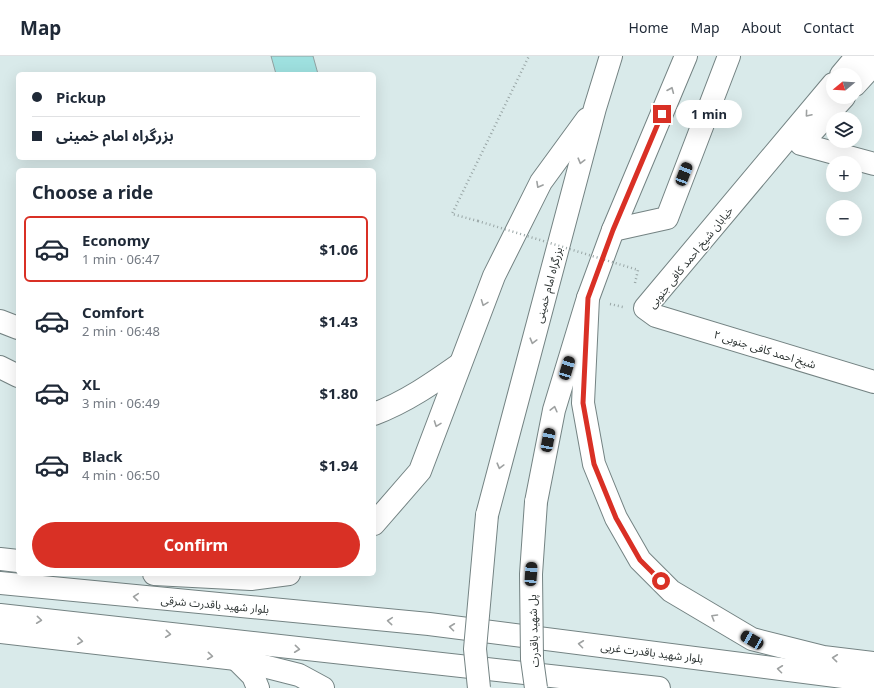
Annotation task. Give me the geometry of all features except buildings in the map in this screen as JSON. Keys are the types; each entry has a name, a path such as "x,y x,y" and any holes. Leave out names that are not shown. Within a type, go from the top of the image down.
{"main road":[{"name":"بزرگراه امام خمینی","path":"479,688 475,649 487,515 595,108 611,56"},
{"path":"686,56 613,230 588,298 583,403 594,464 616,518 640,560 671,591 752,640 823,657 874,663"},
{"path":"613,230 668,218 729,56"},
{"path":"847,68 857,56"},
{"path":"862,77 874,64"},
{"name":"خیابان شیخ احمد کافی جنوبی","path":"826,92 645,308 656,316 801,144 838,104"},
{"path":"376,522 420,471 494,276 541,182 595,108"},
{"path":"801,144 874,164"},
{"name":"پل شهید باقدرت","path":"536,688 532,659 531,574 536,502 554,410 588,298"},
{"name":"شیخ احمد کافی جنوبی ۲","path":"656,316 874,382"},
{"path":"0,321 16,327"},
{"path":"376,413 388,409 425,389 460,364"},
{"path":"0,367 16,375"},
{"path":"0,559 16,561"},
{"path":"188,576 251,579 274,576"},
{"name":"بلوار شهید باقدرت شرقی","path":"0,583 429,624"},
{"path":"0,615 659,688"},
{"name":"بلوار شهید باقدرت غربی","path":"429,624 874,680"},
{"path":"0,632 236,659 299,675 323,688"},
{"path":"236,659 253,676 258,688"}],"path":[{"path":"529,56 452,214 638,270"}],"route":[{"path":"661,581 640,560 616,518 594,464 583,403 588,298 613,230 662,114"}]}
